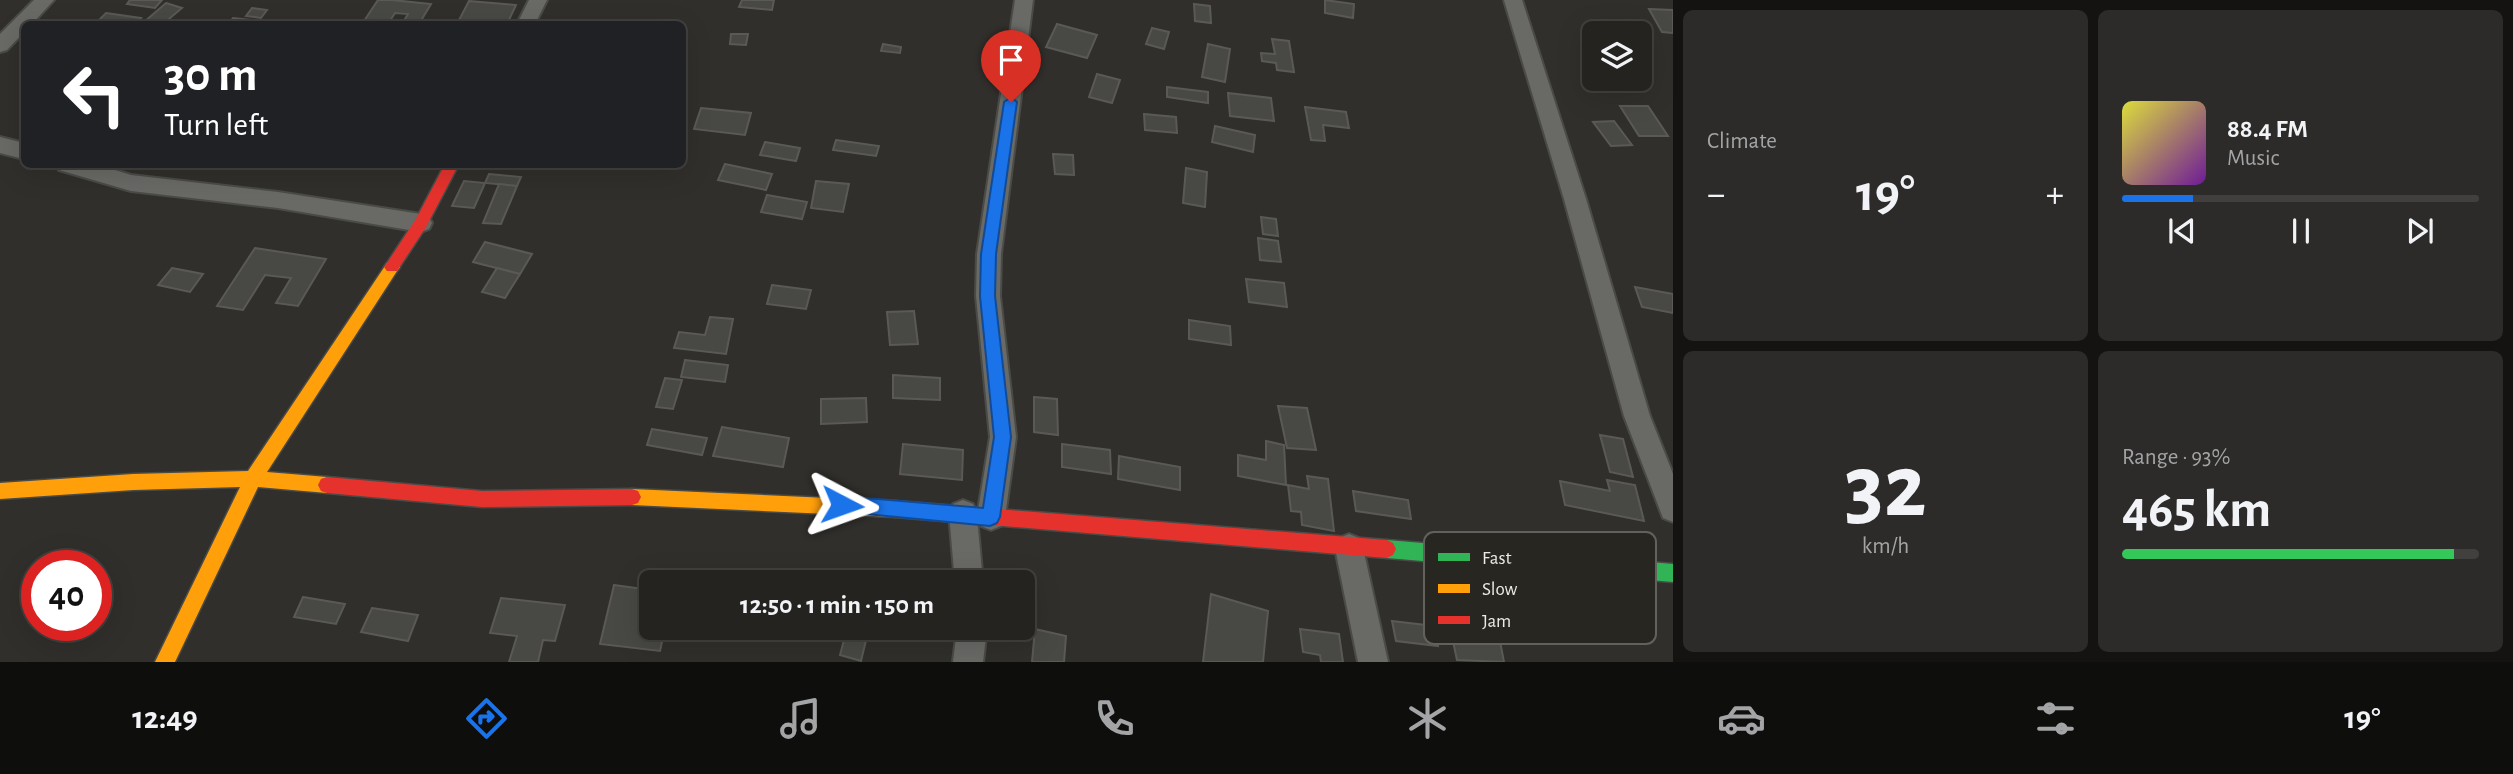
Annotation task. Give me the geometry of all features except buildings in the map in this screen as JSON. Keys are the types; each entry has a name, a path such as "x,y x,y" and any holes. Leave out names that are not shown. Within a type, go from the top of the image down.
{"street":[{"path":"24,21 45,0"},
{"path":"527,21 537,0"},
{"path":"990,517 1003,437 988,296 989,254 1024,0"},
{"path":"1513,0 1575,199 1637,416 1673,509"},
{"path":"0,45 21,24"},
{"path":"0,145 21,149"},
{"path":"80,168 131,183 278,200 421,223"},
{"path":"165,662 253,479 421,223 450,168"},
{"path":"0,491 133,482 253,479 482,499 664,496 963,513 1424,554"},
{"path":"963,513 968,570"},
{"path":"1349,548 1373,662"},
{"path":"968,662 971,640"}],"traffic: fast":[{"path":"1387,549 1424,552"},
{"path":"1656,572 1673,573"}],"traffic: slow":[{"path":"165,662 253,479 392,267"},
{"path":"0,491 133,482 253,479 327,485"},
{"path":"632,497 895,509"}],"traffic: jam":[{"path":"392,267 421,223 450,168"},
{"path":"327,485 482,499 632,497"},
{"path":"895,509 1387,549"}],"route":[{"path":"842,505 990,517 1003,437 988,296 989,254 1011,102"}]}
